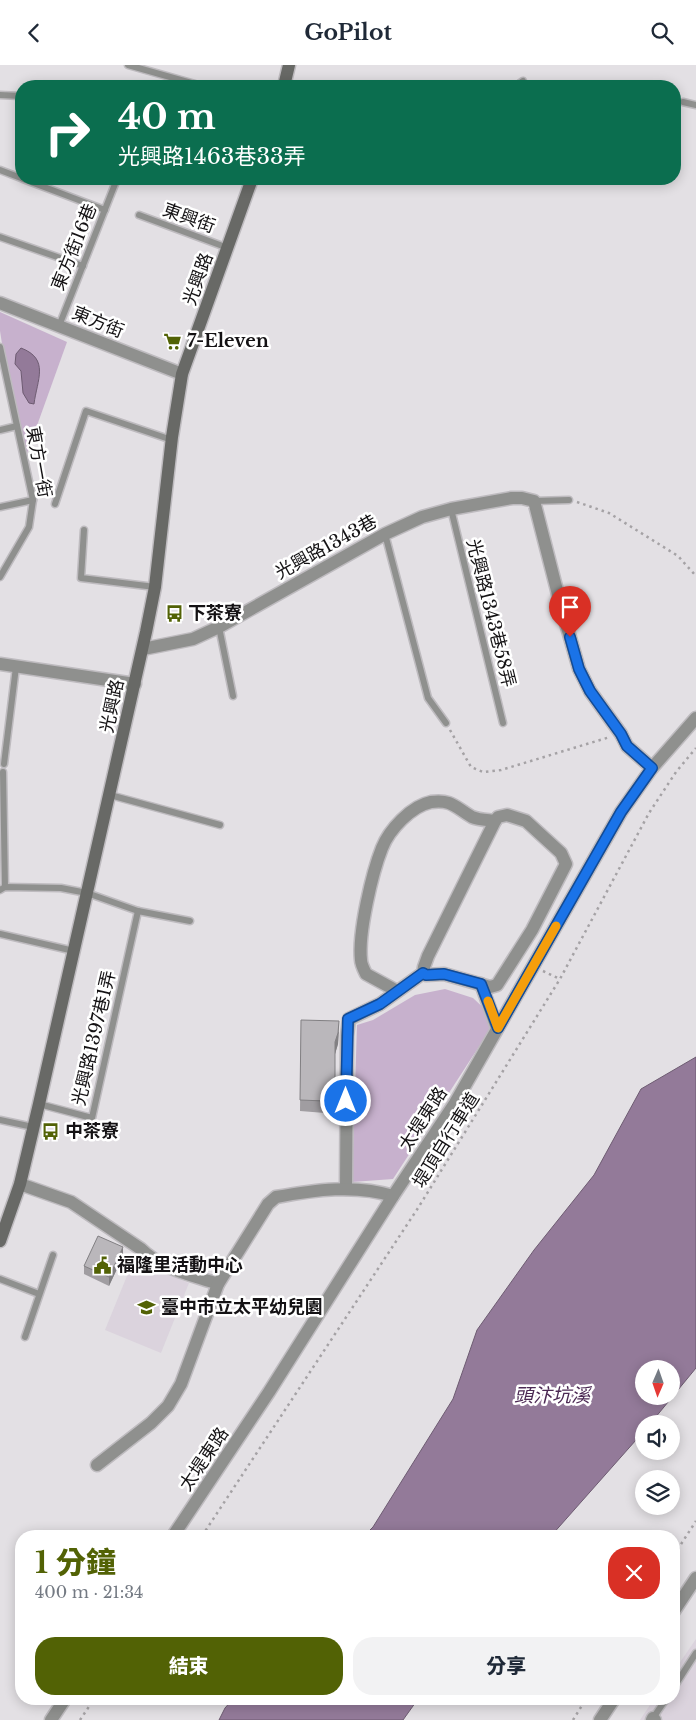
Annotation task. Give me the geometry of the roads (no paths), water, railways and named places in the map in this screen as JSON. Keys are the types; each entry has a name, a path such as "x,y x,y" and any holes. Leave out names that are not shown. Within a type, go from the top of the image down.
{"main road":[{"path":"285,80 289,65"},
{"name":"光興路","path":"0,1241 20,1184 40,1104 143,649 155,587 172,437 182,374 250,185"}],"street":[{"name":"東方街","path":"0,303 182,374"},
{"name":"光興路1343巷","path":"143,649 193,639 219,627 385,534 422,517 451,509 512,498 534,501"},
{"path":"534,501 579,669 590,691 621,734 627,746 652,768"},
{"path":"0,664 135,684"},
{"name":"太堤東路","path":"177,1530 270,1392 393,1196 455,1103 496,1023 534,967 621,812 652,768 696,718"},
{"path":"397,991 366,974 361,961 363,925 382,846 397,824 420,806 430,803 451,803 472,817 495,821"},
{"path":"346,1189 348,1019 380,1004 423,973 428,956 495,821 498,817 507,815 526,821 561,853 566,864 532,930 498,985 490,987 444,974 426,975 423,973"},
{"path":"481,984 496,1023"},
{"path":"20,1184 71,1202 150,1257 168,1267 218,1284"},
{"path":"97,1465 151,1423 168,1406 181,1384 218,1284 268,1204 276,1197 346,1189 393,1196"},
{"path":"680,1602 696,1578"},
{"path":"51,1720 61,1705"},
{"path":"600,1720 610,1705"}],"lane":[{"path":"128,65 181,80"},
{"path":"0,95 15,96"},
{"path":"683,102 696,105"},
{"path":"0,170 15,175"},
{"name":"東方街16巷","path":"60,326 115,185"},
{"path":"43,186 105,210"},
{"name":"東興街","path":"139,215 228,248"},
{"path":"0,237 83,266"},
{"name":"東方一街","path":"0,347 33,500 29,527 0,577"},
{"path":"55,504 86,411 166,437 172,437"},
{"path":"0,430 17,426"},
{"path":"0,507 33,500"},
{"name":"光興路1343巷","path":"534,501 568,500"},
{"name":"光興路1343巷58弄","path":"451,509 503,723"},
{"path":"84,530 82,579 155,587"},
{"path":"385,534 428,698 446,723"},
{"path":"219,627 233,697"},
{"path":"4,763 16,667"},
{"path":"3,772 3,889 61,887 87,893 138,911 190,921"},
{"path":"110,795 220,825"},
{"name":"光興路1397巷1弄","path":"40,1104 92,1118 138,911"},
{"path":"0,935 74,951"},
{"path":"0,1120 33,1127"},
{"path":"25,1337 53,1255"},
{"path":"0,1279 40,1294"},
{"path":"680,1678 696,1653"},
{"path":"653,1719 662,1705"}],"water":[{"path":"21,348 36,358 39,364 39,379 34,404 29,403 23,393 21,371 15,364 16,354"},
{"name":"頭汴坑溪","path":"696,1057 696,1368 680,1387 680,1360 635,1360 635,1405 666,1405 657,1415 635,1415 635,1441 556,1530 370,1530 453,1399 477,1330 534,1250 594,1175 641,1089"},
{"path":"228,1705 414,1705 403,1720 219,1720"}],"place":[{"name":"7-Eleven","path":"173,341"},
{"name":"下茶寮","path":"174,613"},
{"name":"中茶寮","path":"51,1131"},
{"name":"福隆里活動中心","path":"103,1265"},
{"name":"臺中市立太平幼兒園","path":"147,1307"}]}
